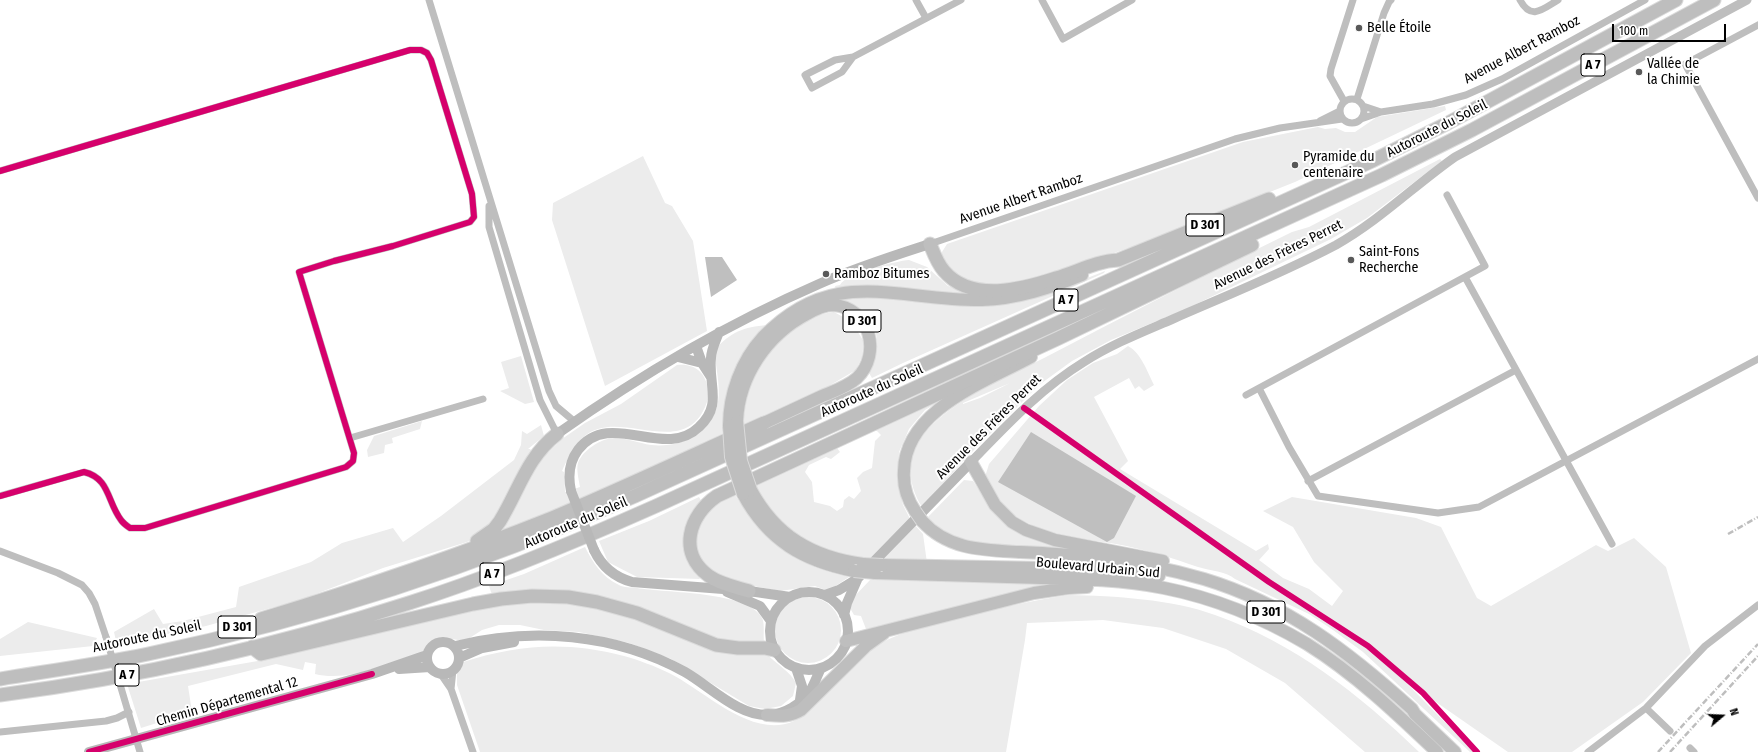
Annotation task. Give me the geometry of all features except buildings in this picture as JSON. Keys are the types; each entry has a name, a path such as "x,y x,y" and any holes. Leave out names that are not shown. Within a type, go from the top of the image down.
{"highway":[{"name":"Autoroute du Soleil","path":"0,679 146,654 249,631 353,602 443,573 538,538 635,496 1295,196 1448,123 1676,0"},
{"name":"Autoroute du Soleil","path":"0,695 153,670 252,647 404,605 565,545 656,506 1307,211 1467,133 1714,0"},
{"name":"D 301","path":"1295,196 1272,198 1057,286 1011,297 983,300 959,299 879,291 843,293 817,299 784,318 768,333 753,350 740,372 730,405 747,492 766,514 791,538 858,571 878,569 1111,570 1156,576 1195,584 1256,607 1315,638 1358,668 1409,712 1415,714 1455,752"},
{"path":"749,591 711,578 701,569 695,559 690,542 692,526 699,512 711,499 728,489 1059,338 1293,226 1307,211"},
{"path":"930,244 937,262 947,275 962,285 984,290 1026,287 1106,261 1118,260"},
{"name":"D 301","path":"733,423 742,393 754,365 766,348 782,331 805,315 830,305 846,309 859,317 870,336 871,348 868,361 857,378 842,387 764,423"},
{"path":"1059,338 1051,346 949,402 932,413 922,424 909,446 904,468 907,495 922,522 938,535 964,547 1087,557 1136,563 1183,574 1227,587 1299,621 1332,642 1375,675 1412,709 1415,714"},
{"path":"437,560 506,536 580,506 764,423"},
{"path":"437,560 444,554 480,540 494,529 503,517 532,459 544,445 557,434"},
{"path":"971,462 995,505 1007,518 1022,528 1034,534 1055,540 1118,551 1186,566 1218,576 1270,598 1313,622 1349,647 1413,704 1415,714"},
{"name":"D 301","path":"146,654 327,598 437,560"},
{"name":"Boulevard Urbain Sud","path":"878,569 1142,584 1220,604 1249,615 1288,633 1324,656 1355,678 1437,752"},
{"path":"846,641 890,628 1050,590 1142,584"},
{"path":"252,647 261,654 473,604 514,597 549,596 584,599 612,605 649,618 702,640 725,647 766,648 774,650"},
{"path":"767,715 784,716 794,714 802,710 871,641 890,628"}],"main road":[{"name":"Avenue Albert Ramboz","path":"557,434 678,357 737,322 819,284 860,267 930,244"},
{"path":"706,360 719,332"},
{"path":"699,344 706,360 714,392 712,407 706,420 696,430 684,436 672,439 616,432 595,436 582,446 572,461 569,474 571,491 594,550 609,571 627,581 642,584 695,586 749,591 790,597"},
{"path":"678,357 706,360"},
{"name":"Avenue des Frères Perret","path":"858,571 971,462"},
{"path":"825,596 839,590 858,571"},
{"path":"844,615 858,571"},
{"path":"720,589 760,606 771,621"},
{"path":"805,592 825,596 836,604 844,615 847,625 846,641 839,656 831,663 821,668 809,670 796,668 784,661 774,650 770,636 771,621 778,607 790,597 805,592"},
{"path":"455,646 499,637 541,634 618,645 654,658 690,675 741,708 752,713 767,715 788,710 800,700 809,692 821,668"},
{"path":"459,658 468,652 493,645 511,642 574,638"},
{"path":"372,674 409,668 430,667 440,673 453,670 458,665 459,658 455,646 449,642 442,641 430,648 427,655 430,667"},
{"path":"372,674 427,655"},
{"path":"796,668 802,683 800,700"},
{"name":"Chemin Départemental 12","path":"90,752 372,674"}],"street":[{"path":"428,0 552,400 556,406 575,422"},
{"path":"916,0 926,18"},
{"path":"853,57 842,72 812,88 806,76 835,60 853,57 961,0"},
{"path":"1042,0 1063,39 1132,0"},
{"path":"1344,101 1330,76 1353,0"},
{"path":"1357,99 1384,13 1388,2 1392,0"},
{"path":"1520,0 1529,12 1536,12 1558,0"},
{"name":"Avenue Albert Ramboz","path":"1360,119 1381,112 1433,104 1466,95 1502,78 1645,0"},
{"name":"Avenue des Frères Perret","path":"971,462 1039,395 1068,372 1096,355 1118,342 1283,271 1334,245 1379,216 1426,177 1455,157 1747,0"},
{"path":"1758,25 1685,64 1758,198"},
{"path":"0,171 403,52 421,50 427,53 431,60 472,194 474,217 470,222 393,246 334,260 299,272 354,453 353,461 346,467 145,528 130,528 120,519 103,484 95,474 84,472 0,496"},
{"path":"1351,98 1357,99 1363,106 1364,112 1360,119 1353,123 1342,118 1340,111 1344,101 1351,98"},
{"name":"Avenue Albert Ramboz","path":"1363,106 1381,112"},
{"path":"1320,122 1340,111"},
{"name":"Avenue Albert Ramboz","path":"930,244 1235,139 1280,128 1342,118"},
{"path":"1246,395 1485,266 1447,195"},
{"path":"489,197 489,228 540,400 557,434"},
{"path":"1465,277 1612,544"},
{"path":"1259,388 1308,481 1318,496 1438,513 1479,507 1567,462 1758,358"},
{"path":"1308,481 1516,370"},
{"path":"350,438 483,399"},
{"path":"0,551 58,573 82,585 89,593 95,604 106,637 140,752"},
{"path":"1588,752 1646,708 1705,646 1758,605"},
{"path":"451,689 453,670"},
{"path":"440,673 451,689 473,752"},
{"path":"1646,708 1670,731"},
{"path":"0,732 106,721 117,718 129,712"}],"shaded area":[{"path":"1445,106 1446,110 1295,182 1134,246 1042,278 1006,284 979,285 959,279 942,260 942,252 947,244 1243,142 1318,127 1325,129 1336,128 1345,132 1355,132 1377,117"},
{"path":"643,156 665,203 672,206 693,241 707,331 605,386 552,220 553,203"},
{"path":"1440,159 1442,161 1367,218 1331,239 1186,309 1111,340 1072,361 1039,385 969,455 922,507 913,489 911,479 914,452 924,434 936,421 950,410 981,390 1169,293 1292,232 1309,227","holes":["1010,383 980,398 963,404"]},
{"path":"705,257 722,257 737,280 711,297"},
{"path":"909,260 927,267 948,286 966,291 965,294 1062,288 1105,271 1104,273 872,378 869,373 877,352 877,337 875,330 865,314 840,301 835,286 840,285 851,276 861,272 883,265"},
{"path":"834,312 852,322 864,342 862,357 856,370 822,390 743,427 749,389 767,355 786,334 797,326 821,314"},
{"path":"767,325 747,349 726,401 722,435 630,479 502,532 489,530 467,542 383,568 303,599 206,626 130,642 116,641 114,632 154,609 163,624 183,621 236,607 239,587 311,562 342,543 393,528 403,542 441,516 514,460 521,445 522,431 527,434 541,425 544,436 528,449 530,449 540,460 562,439 585,423 621,404 677,365 694,367 702,374 707,384 708,399 706,405 702,413 693,424 682,430 670,432 615,427 594,430 582,438 577,444 562,471 564,472 565,492 580,487 577,469 580,458 588,449 598,442 619,438 651,445 662,445 673,444 694,437 709,423 715,413 718,402 719,389 715,350 726,339 744,329"},
{"path":"1128,346 1137,353 1154,385 1144,391 1139,386 1135,389 1129,378 1094,397 1128,461 1120,469 1256,551 1268,544 1269,549 1259,560 1283,578 1309,589 1332,606 1343,591 1314,562 1293,527 1263,511 1292,497 1416,518 1441,527 1477,598 1491,606 1596,545 1608,551 1634,538 1666,567 1691,653 1643,702 1572,752 1508,752 1423,693 1380,656 1474,752 1470,752 1363,652 1309,614 1227,574 1198,567 1137,548 1044,530 1022,520 1005,507 985,477 989,464 1039,406 1067,380 1093,363 1117,354"},
{"path":"521,356 534,402 525,404 500,391 509,388 501,362"},
{"path":"951,395 925,410 909,429 899,452 898,483 903,505 911,521 923,534 927,563 859,559 826,550 797,534 784,523 763,498 755,483 837,448 840,452 831,459 826,457 809,465 805,472 812,482 814,502 830,506 837,511 843,507 844,500 849,496 854,499 861,491 857,478 863,472 872,468 875,441 881,435 877,431 873,431"},
{"path":"422,421 420,429 392,438 393,443 385,445 384,453 368,457 367,450 374,436"},
{"path":"1031,432 1136,496 1114,538 1107,542 998,482"},
{"path":"964,480 973,481 991,508 1068,548 993,544 956,536 941,528 928,517"},
{"path":"733,492 754,523 764,534 785,552 809,565 849,577 828,591 815,586 780,591 742,584 709,571 699,561 695,536 705,511"},
{"path":"699,497 702,502 694,512 689,522 685,540 689,558 700,579 637,577 608,562 599,541 649,521"},
{"path":"585,547 591,559 603,574 621,586 724,598 754,609 763,620 764,642 737,644 710,639 615,602 492,595 489,586 524,574"},
{"path":"895,579 1047,585 1046,587 866,629 861,616 854,615 850,608 852,599 870,580"},
{"path":"1069,595 1143,599 1180,605 1215,615 1244,627 1272,640 1324,672 1373,710 1419,752 1365,752 1285,683 1226,649 1163,628 1103,620 1027,623 1006,752 480,752 457,685 457,673 463,662 504,651 524,648 583,648 603,651 641,661 669,673 745,719 762,724 778,725 794,721 801,717 873,647 893,637 936,623 1013,605"},
{"path":"808,597 821,600 831,607 838,617 841,630 838,643 831,653 821,660 808,663 795,660 785,653 778,643 775,630 778,617 785,607 795,600"},
{"path":"540,601 591,605 767,654 787,671 796,683 793,696 781,706 765,709 749,706 671,659 629,643 579,632 544,630 520,625 499,625 482,630 465,641 446,638 437,639 417,655 353,674 328,676 315,674 316,664 305,662 303,670 276,664 188,686 192,712 141,728 127,684 269,659 494,605"},
{"path":"28,622 97,638 93,646 0,656 0,639"}],"railway":[{"path":"1728,534 1758,517"},
{"path":"1658,752 1758,644"},
{"path":"1670,752 1758,656"}],"cycle path":[{"path":"0,171 410,50 421,50 427,53 431,60 472,194 474,217 470,222 393,246 334,261 299,272 354,453 353,461 346,467 145,528 130,528 124,523 116,513 103,485 92,475 84,472 0,496"},
{"path":"1024,408 1269,582 1368,646 1423,693 1477,752"},
{"path":"89,752 372,674"}],"place":[{"name":"Belle Étoile","path":"1359,28"},
{"name":"Vallée de la Chimie","path":"1639,72"},
{"name":"Pyramide du centenaire","path":"1295,165"},
{"name":"Saint-Fons Recherche","path":"1351,260"},
{"name":"Ramboz Bitumes","path":"826,274"}]}
